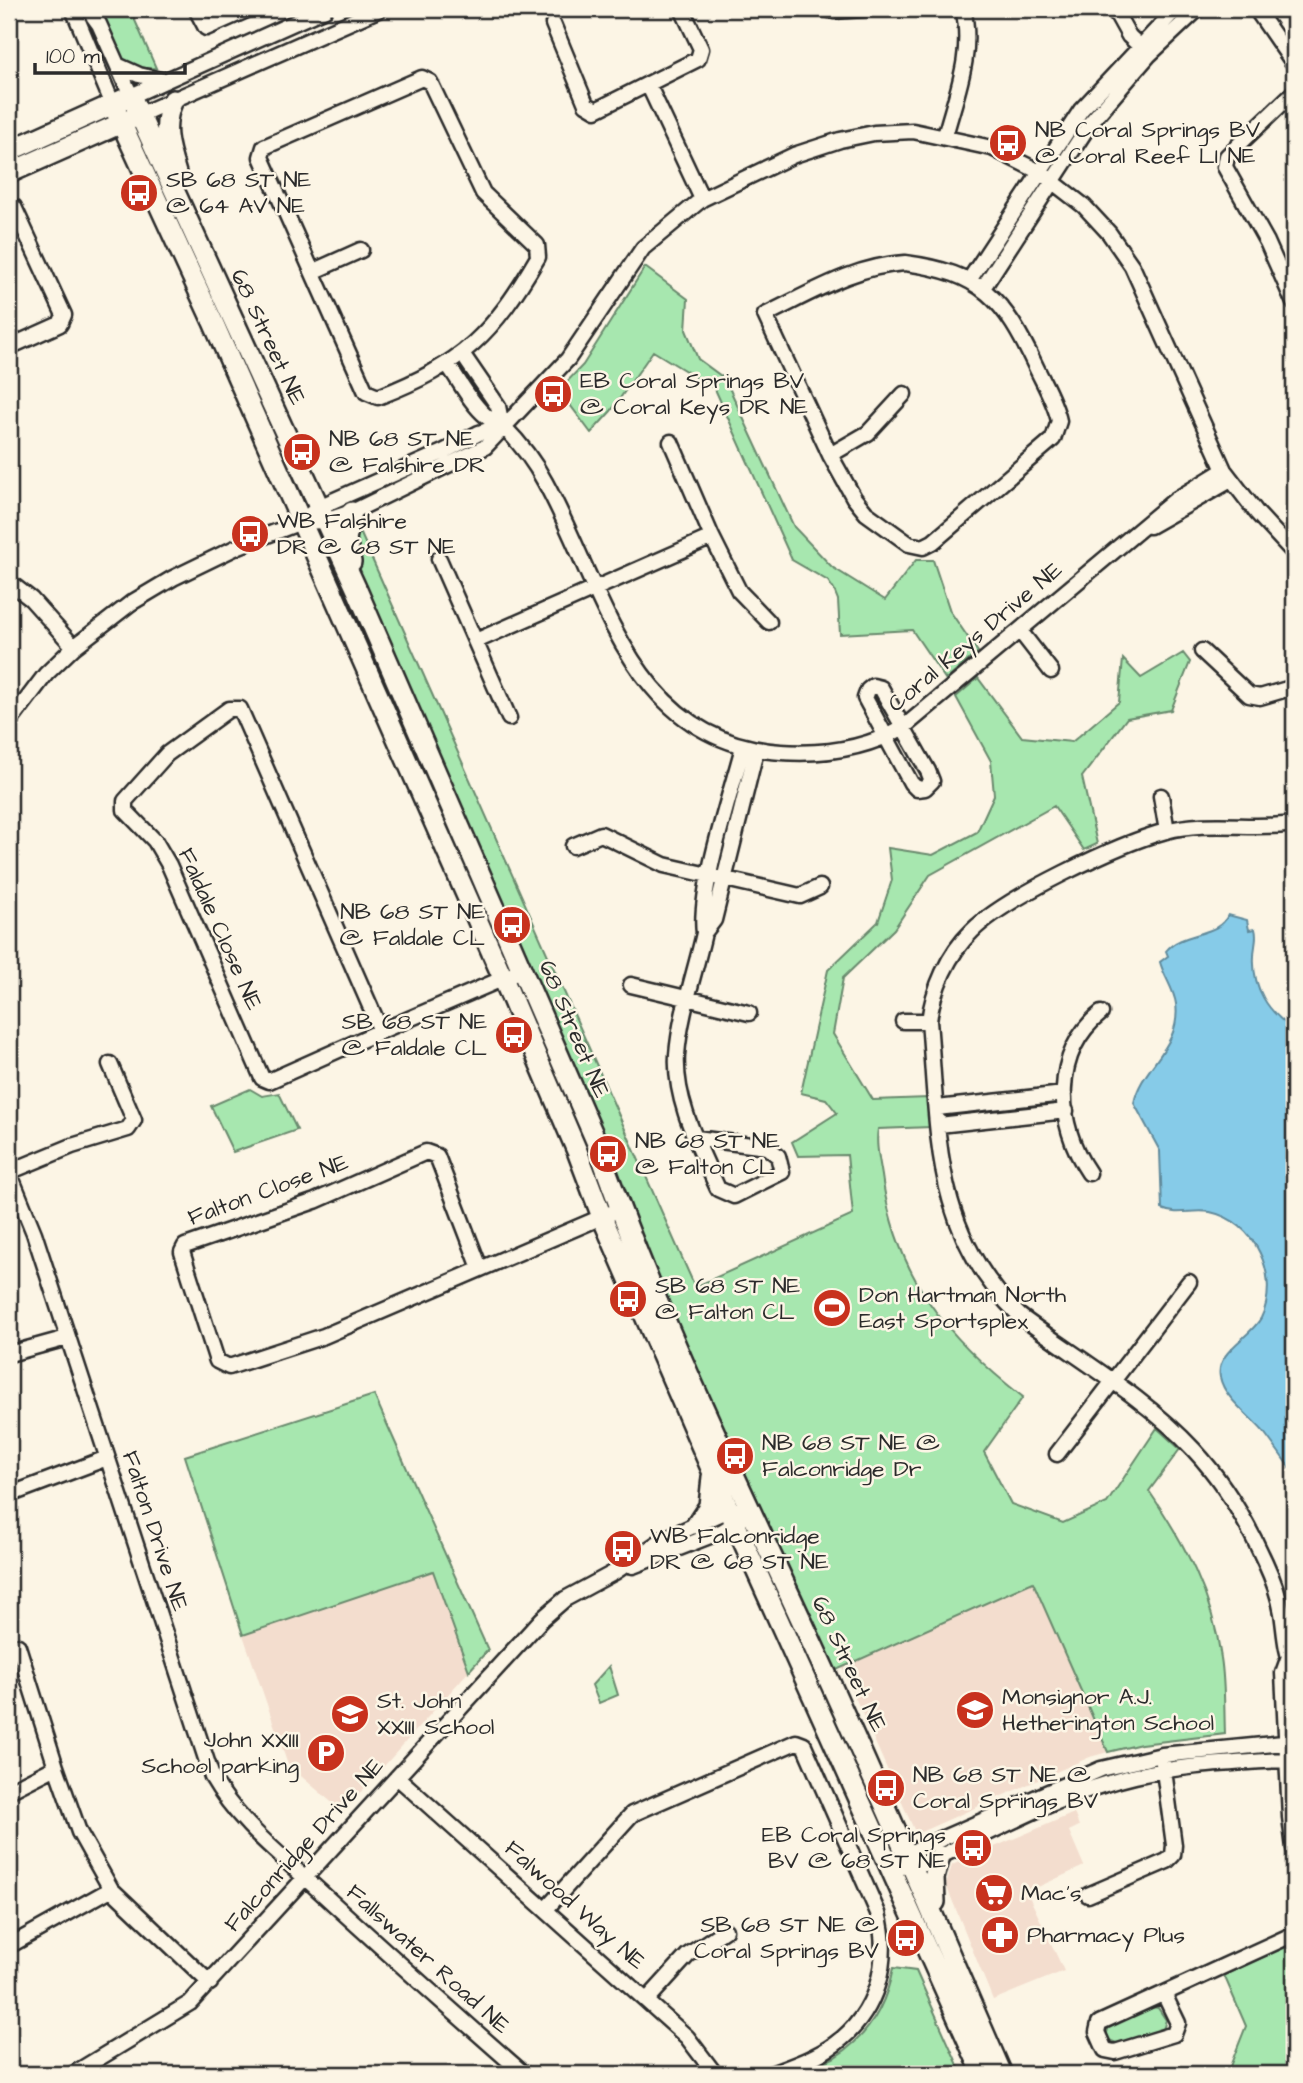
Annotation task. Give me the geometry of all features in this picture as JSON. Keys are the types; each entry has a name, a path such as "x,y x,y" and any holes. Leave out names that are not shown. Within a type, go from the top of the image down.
{"main road":[{"path":"173,100 165,119 166,135 192,219 193,234"},
{"name":"68 Street NE","path":"122,101 193,234 357,590 523,970 596,1141 610,1213 713,1472 983,2074"},
{"path":"9,151 122,101"},
{"name":"68 Street NE","path":"130,119 136,154 578,1150 750,1510 911,1860 1002,2074"},
{"path":"9,173 130,119"},
{"path":"75,144 116,145 136,154"},
{"path":"352,512 346,539 357,590"},
{"path":"697,1524 709,1506 713,1472"},
{"path":"935,1913 934,1878 940,1856"}],"street":[{"name":"68 Street NE","path":"73,9 122,101"},
{"name":"68 Street NE","path":"88,9 99,24 119,66 122,101"},
{"path":"196,9 205,28 249,9"},
{"path":"122,101 325,9"},
{"path":"130,119 380,9"},
{"path":"553,24 586,104 596,110 698,59 701,49 682,9"},
{"path":"825,9 863,9"},
{"path":"945,136 967,61 964,9"},
{"path":"1114,9 1129,36 1144,50"},
{"path":"977,283 1054,181 1091,122 1177,9"},
{"path":"977,283 1040,172 1082,110 1144,50 1198,9"},
{"path":"1256,9 1294,64"},
{"path":"119,66 139,75 165,80"},
{"path":"422,78 430,82 483,194 537,245 538,257 500,317 463,355 448,365 378,397 366,392 261,157 264,147 422,78"},
{"path":"648,84 702,199"},
{"path":"1294,92 1227,156 1225,167 1267,242 1294,303"},
{"path":"322,514 352,512 485,447 568,359 643,248 702,199 794,155 840,140 874,133 913,131 992,148 1054,181 1092,215 1132,266 1228,475 1294,553"},
{"path":"9,206 15,207 64,315 60,324 9,347"},
{"path":"314,271 361,250"},
{"path":"882,264 925,265 977,283 1013,322 1023,338 1058,414 1058,429 1053,439 933,542 923,547 909,544 866,513 844,483 765,315 853,273 882,264"},
{"path":"463,355 498,406 502,426"},
{"path":"448,365 485,416 502,426"},
{"path":"830,455 868,433 904,394"},
{"path":"9,723 46,674 74,647 131,603 173,578 322,514 480,433 502,426"},
{"name":"Coral Keys Drive NE","path":"502,426 544,480 630,659 659,696 706,732 750,749 810,754 853,748 886,737 904,727 1174,500 1228,475"},
{"path":"671,442 712,537 739,591 769,622"},
{"path":"476,641 712,537"},
{"path":"439,559 509,718"},
{"path":"9,582 31,599 74,647"},
{"path":"1020,631 1051,671"},
{"path":"1202,651 1248,695 1260,697 1294,687"},
{"path":"873,687 881,688 928,771 932,781 925,788 917,789 911,783 886,737 865,698 868,690 873,687"},
{"name":"Faldale Close NE","path":"381,1031 240,709 229,709 167,754 125,801 125,810 155,841 169,865 262,1078 269,1081 523,970"},
{"path":"696,1138 767,1147 778,1156 782,1172 734,1196 718,1189 696,1138 679,1086 677,1055 705,933 702,918 718,876 750,749"},
{"path":"1161,796 1167,831"},
{"path":"1294,824 1167,831 1095,859 1017,900 972,930 954,952 931,1003 929,1021 948,1198 964,1240 981,1273 1020,1316 1111,1381 1193,1449 1215,1476 1253,1537 1288,1609 1291,1664 1283,1673 1290,1742 1294,1848"},
{"path":"573,846 601,834 664,865 800,896 820,887"},
{"path":"631,985 749,1013"},
{"path":"1089,1173 1074,1150 1064,1094 1066,1067 1075,1040 1101,1013"},
{"path":"903,1021 929,1021"},
{"path":"9,1172 72,1146 128,1129 134,1119 110,1064"},
{"path":"937,1108 1064,1094"},
{"path":"939,1125 1066,1111"},
{"name":"Falton Close NE","path":"480,1268 437,1156 426,1152 315,1201 185,1246 182,1252 217,1361 229,1367 324,1336 610,1213"},
{"name":"Falton Drive NE","path":"9,1172 34,1233 212,1777 226,1802 249,1828 303,1876"},
{"path":"1058,1454 1189,1282"},
{"path":"9,1354 68,1338"},
{"path":"9,1495 107,1458"},
{"name":"Falconridge Drive NE","path":"80,2073 190,2003 303,1876 542,1619 565,1600 615,1572 750,1510"},
{"name":"Falconridge Drive NE","path":"615,1572 662,1540 697,1524 733,1518"},
{"path":"18,1646 79,1832 111,1889 210,1983"},
{"path":"546,1909 632,1814 796,1742 804,1745 878,1913 883,1934 881,1978 863,2015 835,2044 771,2074"},
{"path":"893,1869 1052,1788 1101,1769 1163,1763 1290,1742"},
{"path":"911,1860 940,1856 1059,1802 1163,1763 1291,1760"},
{"path":"1088,1895 1167,1861 1173,1855 1163,1763"},
{"path":"9,1791 56,1767"},
{"name":"Falwood Way NE","path":"397,1777 687,2037 715,2074"},
{"path":"1052,1788 1059,1802"},
{"name":"Fallswater Road NE","path":"303,1876 358,1929 524,2074"},
{"path":"9,1946 111,1889"},
{"path":"647,2000 688,1955 725,1930"},
{"path":"1164,1994 1178,2023 1174,2034 1115,2052 1105,2050 1097,2032 1099,2023 1294,1934"}],"shaded area":[{"name":"St. John XXIII School","path":"433,1571 469,1671 343,1812 288,1765 243,1635"},
{"name":"Monsignor A.J. Hetherington School","path":"1033,1582 1108,1752 1090,1757 916,1834 842,1668"},
{"path":"1074,1813 1079,1826 1069,1831 1084,1866 1027,1892 1064,1971 993,2000 946,1885 952,1865"}],"green space":[{"path":"97,9 130,9 156,68 136,69 123,59"},
{"path":"645,267 688,299 686,330 698,359 725,379 794,527 832,567 885,600 916,560 933,560 950,611 978,652 946,680 912,630 840,634 838,600 834,590 828,581 792,560 715,389 653,351 611,411 591,433 559,390 583,365"},
{"path":"352,533 361,534 695,1287 853,1215 847,1155 798,1156 792,1142 837,1113 826,1099 801,1093 828,970 878,922 892,880 888,848 933,855 977,832 994,795 991,761 956,697 978,678 1022,737 1072,742 1119,702 1123,659 1141,678 1183,653 1190,662 1171,710 1127,718 1082,777 1097,844 1084,850 1054,806 930,875 894,929 843,978 833,1034 873,1100 928,1098 931,1127 878,1129 878,1149 890,1218 914,1278 930,1304 971,1352 1023,1397 984,1452 1011,1504 1063,1523 1107,1503 1157,1428 1180,1449 1149,1491 1185,1550 1211,1613 1222,1667 1225,1734 1141,1744 1108,1752 1033,1582 832,1672 667,1304 363,583"},
{"path":"250,1089 262,1096 279,1093 297,1130 233,1152 211,1106"},
{"path":"374,1395 488,1650 469,1671 433,1571 243,1635 185,1456"},
{"path":"609,1666 618,1695 599,1703 592,1685"},
{"path":"1294,1943 1294,2074 1227,2074 1246,2026 1224,1975"},
{"path":"893,1968 916,1971 962,2074 801,2074 847,2049 866,2030 886,1995"},
{"path":"1152,2007 1158,2008 1166,2020 1163,2030 1119,2044 1106,2036 1109,2026"}],"water":[{"path":"1228,915 1247,920 1249,930 1255,929 1254,967 1259,989 1276,1015 1294,1029 1294,1474 1263,1431 1226,1392 1220,1377 1223,1360 1261,1318 1268,1285 1260,1253 1240,1227 1226,1217 1210,1212 1174,1212 1162,1209 1160,1151 1134,1103 1144,1078 1173,1032 1176,1019 1175,999 1160,962 1168,956 1166,951 1173,945 1217,927"}],"place":[{"name":"NB Coral Springs BV @ Coral Reef LI NE","path":"1008,143"},
{"name":"SB 68 ST NE @ 64 AV NE","path":"139,193"},
{"name":"EB Coral Springs BV @ Coral Keys DR NE","path":"553,394"},
{"name":"NB 68 ST NE @ Falshire DR","path":"302,452"},
{"name":"WB Falshire DR @ 68 ST NE","path":"250,534"},
{"name":"NB 68 ST NE @ Faldale CL","path":"512,925"},
{"name":"SB 68 ST NE @ Faldale CL","path":"514,1035"},
{"name":"NB 68 ST NE @ Falton CL","path":"608,1154"},
{"name":"SB 68 ST NE @ Falton CL","path":"628,1299"},
{"name":"Don Hartman North East Sportsplex","path":"832,1308"},
{"name":"NB 68 ST NE @ Falconridge Dr","path":"735,1456"},
{"name":"WB Falconridge DR @ 68 ST NE","path":"623,1549"},
{"name":"Monsignor A.J. Hetherington School","path":"975,1710"},
{"name":"St. John XXIII School","path":"350,1714"},
{"name":"John XXIII School parking","path":"326,1753"},
{"name":"NB 68 ST NE @ Coral Springs BV","path":"886,1788"},
{"name":"EB Coral Springs BV @ 68 ST NE","path":"973,1848"},
{"name":"Mac's","path":"994,1893"},
{"name":"Pharmacy Plus","path":"1000,1935"},
{"name":"SB 68 ST NE @ Coral Springs BV","path":"906,1938"}]}
